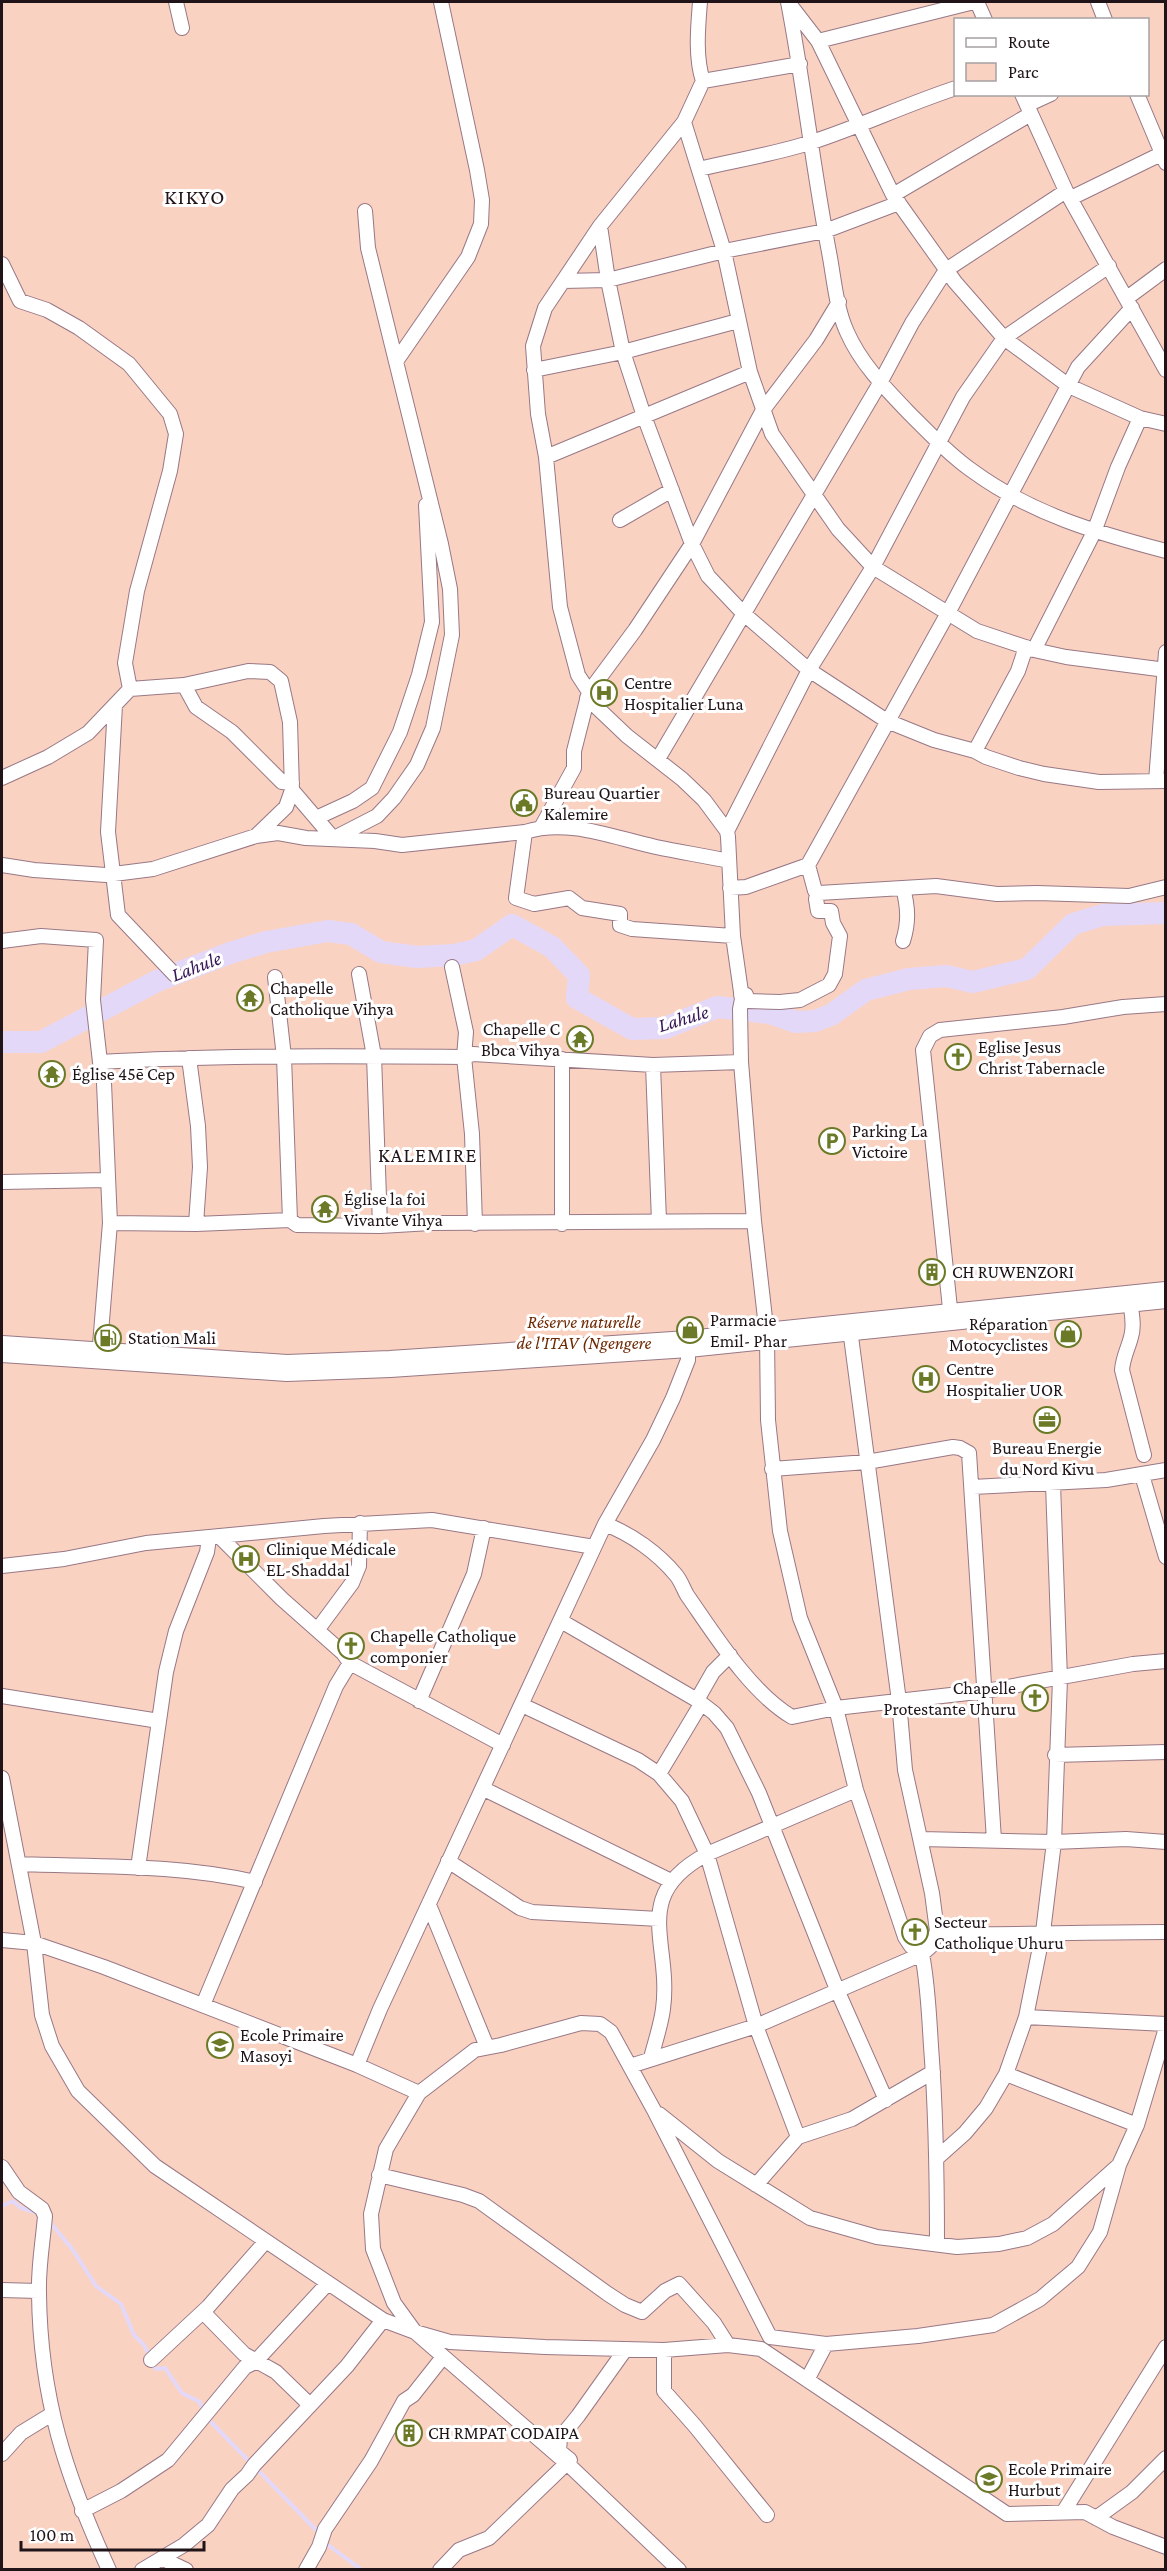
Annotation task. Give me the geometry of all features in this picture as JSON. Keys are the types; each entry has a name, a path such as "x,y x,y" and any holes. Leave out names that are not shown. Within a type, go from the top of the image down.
{"highway":[{"path":"2,1349 287,1368 390,1364 688,1344 850,1329 1166,1294"}],"street":[{"path":"176,2 182,28"},
{"path":"397,360 468,257 481,224 482,201 477,170 441,2"},
{"path":"700,2 699,71 703,81 684,122 600,226 545,308 533,346 538,414 546,457 560,607 578,675 588,695 627,736 658,759 704,800 727,831"},
{"path":"788,2 818,41 896,199 946,270 1004,338 1069,386 1140,418 1166,424"},
{"path":"788,2 800,64 810,143 825,231 846,331 880,383 938,442 973,472 1010,496 1058,519 1094,532 1166,551"},
{"path":"818,41 975,2 984,18"},
{"path":"1098,2 1104,18"},
{"path":"703,81 800,64"},
{"path":"699,169 810,143 858,126 907,104 954,89"},
{"path":"563,281 608,280 724,251 825,231 896,199 1026,105 1046,96"},
{"path":"658,759 880,383 912,323 946,270 1068,194 1163,158 1138,96"},
{"path":"1026,105 1068,194 1166,370"},
{"path":"684,122 724,251 750,372 772,434 838,529 873,567 977,631 1066,657 1164,670"},
{"path":"333,838 350,832 377,816 394,798 417,765 433,728 452,635 450,590 397,360 368,248 365,211"},
{"path":"600,226 608,280 623,352 644,416 692,544 708,576 744,614 809,670 887,721 934,740 975,751 1000,762 1044,774 1099,782 1161,781 1166,652"},
{"path":"2,264 20,301 47,310 105,345 129,364 170,414 176,434 175,450 137,591 125,663 130,689"},
{"path":"937,2244 937,2158 933,2072 926,1977 922,1954 911,1946 905,1937 856,1790 836,1708 800,1618 780,1532 768,1420 767,1336 754,1221 741,1062 741,997 733,936 727,831 809,670 873,567 963,397 1004,338 1109,266"},
{"path":"730,888 746,887 808,865 948,613 1078,367 1130,303 1166,269"},
{"path":"542,826 574,768 574,751 588,695 635,630 692,544 763,410 816,340 839,302"},
{"path":"534,370 623,352 738,321"},
{"path":"546,457 750,372"},
{"path":"975,751 1094,532 1118,467 1140,418"},
{"path":"316,818 353,801 372,788 400,732 419,675 432,622 425,477"},
{"path":"620,520 672,490"},
{"path":"2,778 48,757 88,733 130,689 184,685 248,671 270,672 281,681 290,722 292,786 286,807 256,836"},
{"path":"184,685 196,707 232,732 282,782 292,786 333,838"},
{"path":"115,705 108,832 118,915 174,975"},
{"path":"2,865 66,873 114,874 153,869 256,836 278,833 306,838 333,838 402,845 525,832 542,826 588,830 729,861"},
{"path":"525,832 516,898 534,904 569,898 582,908 620,914 620,925 632,929 733,936"},
{"path":"808,865 815,891 819,893 936,886 997,894 1037,892 1129,896 1166,887"},
{"path":"903,888 908,908 907,928 903,941"},
{"path":"741,997 746,995 748,1000 780,1002 800,1000 829,985 835,974 840,936 833,923 831,911 818,911 816,899 819,893"},
{"path":"2,941 41,936 96,940 93,1000 104,1083 110,1223 99,1357"},
{"path":"452,968 466,1032 464,1057 472,1134 475,1224"},
{"path":"359,974 374,1056 380,1226"},
{"path":"275,977 284,1057 290,1221"},
{"path":"951,1318 923,1050 930,1036 940,1030 1063,1017 1123,1007 1166,1004"},
{"path":"100,1062 189,1058 464,1057 473,1054 653,1065 741,1062"},
{"path":"189,1058 198,1126 200,1167 195,1224"},
{"path":"562,1059 562,1224"},
{"path":"653,1065 659,1221"},
{"path":"2,1182 107,1180"},
{"path":"110,1223 195,1224 290,1221 297,1225 380,1226 431,1223 562,1224 754,1221"},
{"path":"1130,1299 1133,1320 1131,1336 1123,1356 1122,1370 1144,1455"},
{"path":"630,2066 756,2026 838,1992 922,1954 931,1946 937,1931 921,1839 905,1770 899,1701 850,1329"},
{"path":"357,2065 380,2009 484,1789 594,1547 653,1440 673,1398 688,1360 688,1344"},
{"path":"772,1469 867,1462 960,1448 969,1453 994,1840"},
{"path":"973,1487 1053,1484 1142,1475 1166,1470"},
{"path":"1142,1475 1166,1557"},
{"path":"937,2158 965,2133 986,2108 1006,2074 1026,2017 1043,1932 1054,1842 1055,1755 1060,1679 1053,1484"},
{"path":"2,1566 64,1559 146,1543 360,1523 432,1520 594,1547"},
{"path":"318,1629 352,1583 358,1566 360,1523"},
{"path":"605,1524 618,1529 640,1543 668,1566 730,1655 772,1704 792,1717 836,1708 986,1691 1133,1664 1166,1661"},
{"path":"419,1701 474,1574 484,1528"},
{"path":"214,1537 318,1629 350,1663 503,1745"},
{"path":"138,1868 166,1672 176,1631 214,1537"},
{"path":"561,1621 699,1702 714,1713 727,1728 774,1827 838,1992 886,2100"},
{"path":"659,1774 713,1672 730,1655"},
{"path":"203,2005 336,1686 350,1663"},
{"path":"2,1696 159,1721"},
{"path":"522,1705 638,1760 659,1774 681,1800 707,1854 756,2026 798,2137"},
{"path":"1055,1755 1166,1752"},
{"path":"2,1778 34,1943 42,2015 52,2046 78,2091 155,2166 383,2320 450,2342 664,2350 728,2345 761,2349 1007,2514 1085,2512 1166,2547"},
{"path":"484,1789 671,1881"},
{"path":"651,2058 664,2008 660,1903 671,1881 690,1863 707,1854 856,1790"},
{"path":"921,1839 1054,1842 1126,1839 1166,1842"},
{"path":"448,1861 520,1908 532,1912 659,1919"},
{"path":"19,1864 138,1868 226,1875 255,1882"},
{"path":"429,1905 487,2047"},
{"path":"937,1931 947,1934 1014,1935 1043,1932 1166,1932"},
{"path":"2,1940 34,1943 203,2005 357,2065 419,2093"},
{"path":"770,2337 826,2344 918,2336 993,2325 1040,2298 1078,2266 1100,2232 1119,2165 1137,2126 1164,2036 1026,2017"},
{"path":"679,2570 566,2464 415,2332 394,2304 373,2248 370,2214 386,2149 419,2093 475,2050 581,2023 600,2024 610,2032 656,2112 770,2337"},
{"path":"756,2185 798,2137 852,2119 933,2072"},
{"path":"1006,2074 1137,2126"},
{"path":"656,2112 718,2161 810,2218 877,2237 957,2247 999,2244 1027,2238 1053,2224 1119,2165"},
{"path":"2,2167 19,2192 42,2209 45,2216 38,2291 44,2379 64,2462 82,2511 109,2570"},
{"path":"379,2175 479,2201 608,2294 642,2313 665,2291 679,2284 714,2323 728,2345"},
{"path":"151,2360 238,2276 265,2242"},
{"path":"82,2511 121,2491 168,2460 245,2367 255,2362 328,2283"},
{"path":"2,2290 38,2291"},
{"path":"203,2312 234,2346 255,2362 276,2372 310,2405"},
{"path":"142,2570 163,2559 208,2525 232,2489 347,2366 383,2320"},
{"path":"761,2349 770,2337"},
{"path":"807,2380 826,2344"},
{"path":"1064,2511 1166,2347"},
{"path":"440,2570 459,2550 489,2538 570,2460 559,2451 560,2438 625,2349"},
{"path":"664,2350 664,2391 767,2515"},
{"path":"306,2570 319,2547 325,2529 371,2461 404,2401 413,2395 443,2357"},
{"path":"2,2454 21,2433 51,2414"},
{"path":"1096,2518 1132,2492 1166,2458"},
{"path":"163,2559 186,2570"}],"green space":[{"name":"Réserve naturelle de l'ITAV (Ngengere","path":"2,2 1165,2 1165,2569 2,2569"}],"waterway":[{"name":"Lahule","path":"2,1042 41,1042 157,981 266,942 328,931 351,934 381,952 417,957 454,955 476,950 512,925 552,947 579,975 577,998 632,1029 665,1028 717,1007 770,1013 796,1022 815,1021 831,1015 866,990 909,979 946,976 973,982 1027,969 1073,924 1103,915 1166,913"},
{"path":"2,2206 13,2201 21,2208 38,2213"},
{"path":"49,2221 73,2250 96,2286 121,2304 134,2335 144,2345 150,2357"},
{"path":"152,2364 156,2369 165,2368 182,2393 200,2402 203,2411"},
{"path":"207,2418 321,2535"},
{"path":"324,2542 362,2570"}],"place":[{"name":"Centre Hospitalier Luna","path":"604,693"},
{"name":"Bureau Quartier Kalemire","path":"524,803"},
{"name":"Chapelle Catholique Vihya","path":"250,998"},
{"name":"Chapelle C Bbca Vihya","path":"580,1039"},
{"name":"Eglise Jesus Christ Tabernacle","path":"958,1057"},
{"name":"Église 45ē Cep","path":"52,1074"},
{"name":"Parking La Victoire","path":"832,1141"},
{"name":"Église la foi Vivante Vihya","path":"325,1209"},
{"name":"CH RUWENZORI","path":"932,1272"},
{"name":"Parmacie Emil- Phar","path":"690,1330"},
{"name":"Réparation Motocyclistes","path":"1068,1334"},
{"name":"Station Mali","path":"108,1338"},
{"name":"Centre Hospitalier UOR","path":"926,1379"},
{"name":"Bureau Energie du Nord Kivu","path":"1047,1420"},
{"name":"Clinique Médicale EL-Shaddal","path":"246,1559"},
{"name":"Chapelle Catholique componier","path":"351,1646"},
{"name":"Chapelle Protestante Uhuru","path":"1035,1698"},
{"name":"Secteur Catholique Uhuru","path":"915,1932"},
{"name":"Ecole Primaire Masoyi","path":"220,2045"},
{"name":"CH RMPAT CODAIPA","path":"409,2433"},
{"name":"Ecole Primaire Hurbut","path":"989,2479"}],"district":[{"name":"KIKYO","path":"195,197"},
{"name":"KALEMIRE","path":"428,1155"}]}
